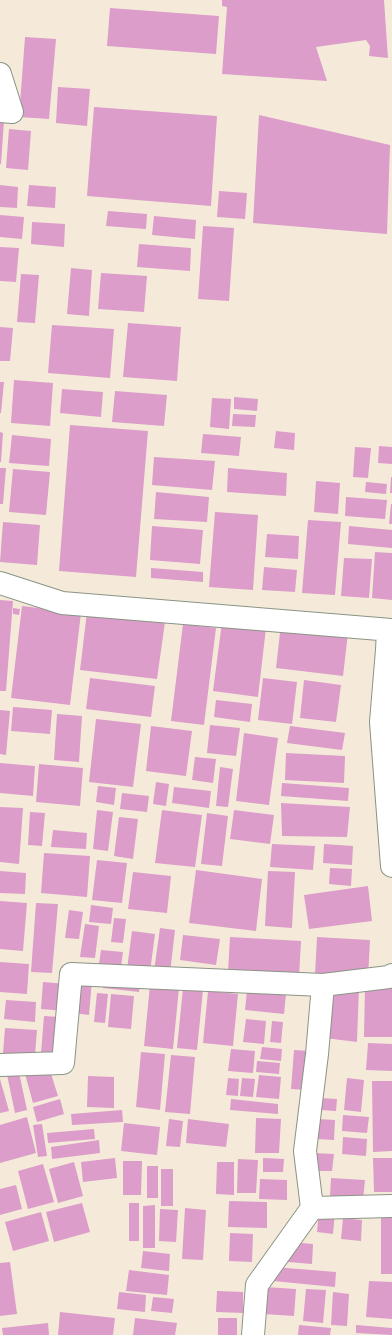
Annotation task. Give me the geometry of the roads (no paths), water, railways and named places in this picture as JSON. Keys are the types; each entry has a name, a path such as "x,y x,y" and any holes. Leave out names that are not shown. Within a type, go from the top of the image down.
{"street":[{"path":"0,74 12,112 0,111"},
{"path":"0,583 62,603 390,630 381,722 392,866"},
{"path":"0,1065 63,1063 71,974 323,985 389,977 392,975"},
{"path":"253,1335 257,1285 312,1208 305,1150 317,1054 323,985"},
{"path":"312,1208 392,1206"}]}
